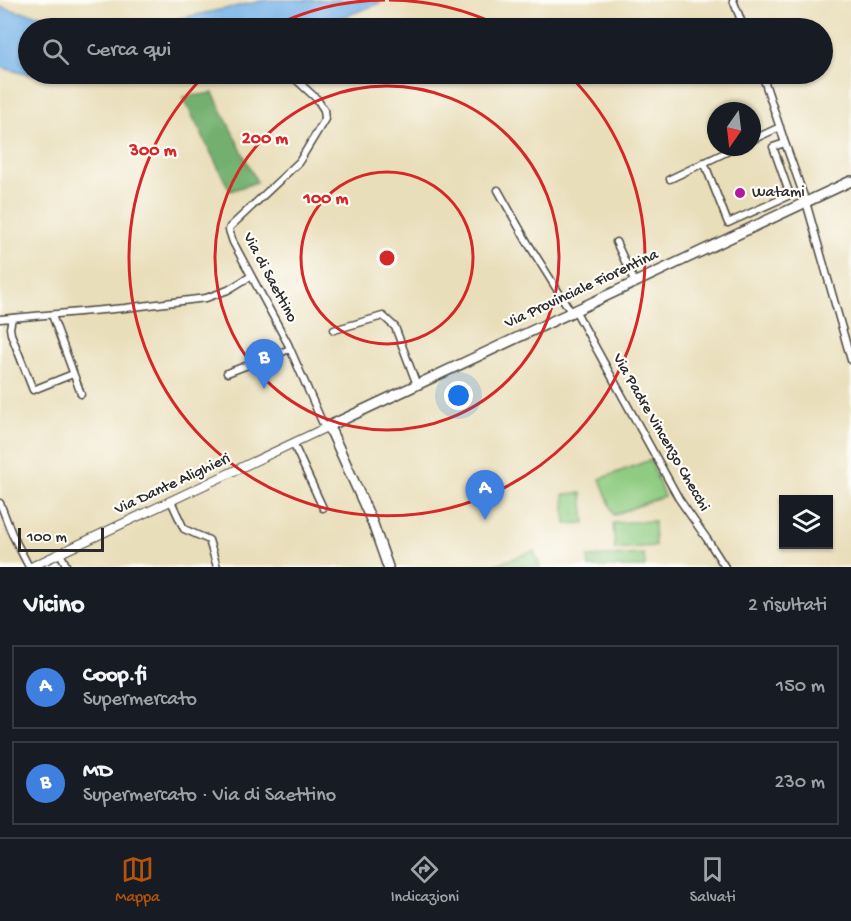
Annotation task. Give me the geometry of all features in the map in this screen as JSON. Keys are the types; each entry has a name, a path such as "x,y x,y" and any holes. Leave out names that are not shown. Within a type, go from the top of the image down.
{"main road":[{"name":"Via Provinciale Fiorentina","path":"327,428 851,181"},
{"path":"327,428 332,433 373,524 388,567"}],"street":[{"path":"733,0 740,18"},
{"name":"Via di Saettino","path":"301,84 317,99 324,110 325,119 299,162 229,230 233,242 290,349 323,424 327,428"},
{"path":"765,84 806,202 851,360"},
{"path":"761,136 780,127"},
{"path":"728,224 790,195 773,147 785,143"},
{"path":"670,179 717,156"},
{"path":"704,162 734,236"},
{"name":"Via Padre Vincenzo Checchi","path":"498,190 526,240 573,311 679,499 725,567"},
{"path":"616,242 635,283"},
{"path":"0,319 206,298 228,290 251,276"},
{"path":"52,315 81,394"},
{"path":"334,330 383,316 395,327 417,385"},
{"path":"12,318 11,334 33,390 73,374"},
{"path":"227,373 290,349"},
{"name":"Via Dante Alighieri","path":"30,567 327,428"},
{"path":"293,443 323,508"},
{"path":"171,501 184,529 209,540 217,567"},
{"path":"0,503 12,534 30,567"},
{"path":"60,553 67,567"}],"green space":[{"path":"213,93 257,182 230,191 183,97"},
{"path":"650,460 664,496 614,515 600,479"},
{"path":"582,493 585,523 566,524 564,494"},
{"path":"654,521 655,546 615,549 613,523"},
{"path":"534,551 540,567 489,567"},
{"path":"644,554 645,567 589,567 588,557"}],"water":[{"path":"266,0 384,0 341,18 182,18"},
{"path":"0,7 58,18 18,18 18,72 0,67"}],"place":[{"name":"Watami","path":"740,193"},
{"name":"MD","path":"264,389"},
{"name":"Coop.fi","path":"485,520"}]}
